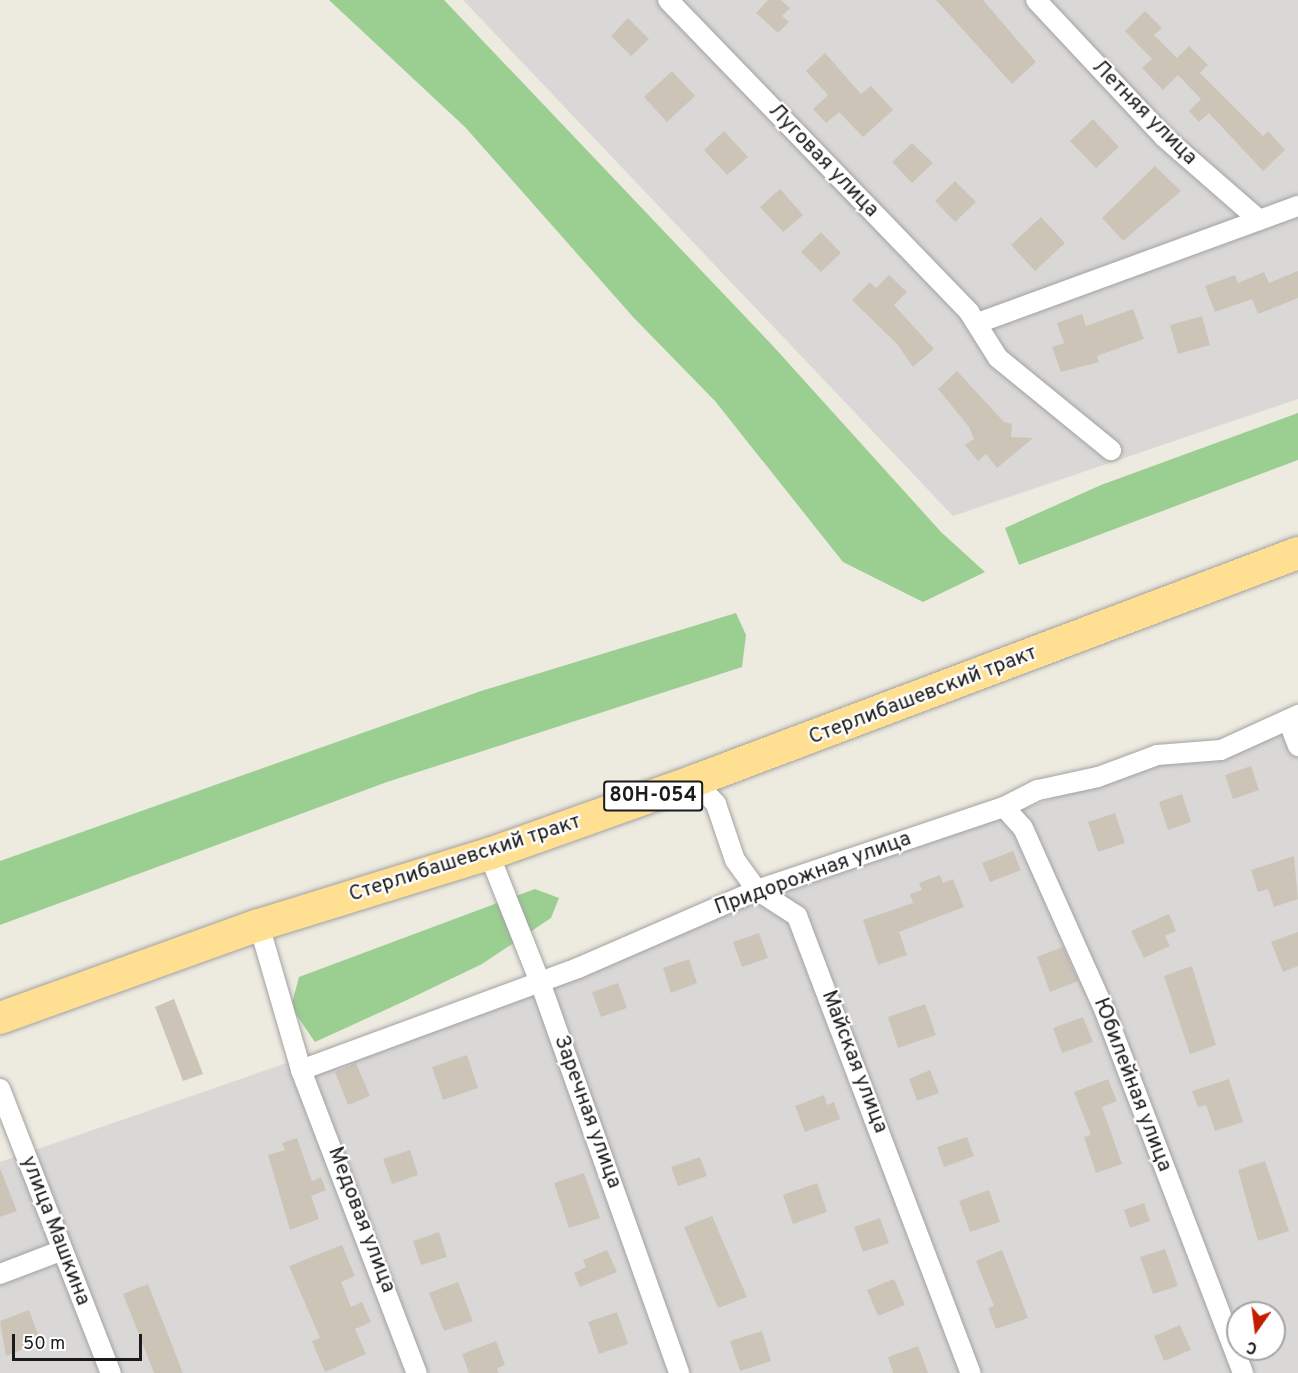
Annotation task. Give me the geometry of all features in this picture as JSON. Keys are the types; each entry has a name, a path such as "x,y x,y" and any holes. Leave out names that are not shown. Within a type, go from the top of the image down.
{"main road":[{"name":"Стерлибашевский тракт","path":"0,1018 259,925 489,854 694,781 1298,553"}],"street":[{"name":"Луговая улица","path":"668,0 978,323 998,358 1111,450"},
{"name":"Летняя улица","path":"1036,0 1164,137 1259,220"},
{"path":"978,323 1298,206"},
{"path":"1293,718 1298,746"},
{"name":"Придорожная улица","path":"301,1070 540,982 757,890 1004,807 1038,790 1098,777 1157,755 1221,750 1293,718"},
{"name":"Майская улица","path":"694,781 716,804 735,860 757,890 797,916 970,1373"},
{"name":"Юбилейная улица","path":"1004,807 1023,828 1104,1009 1243,1373"},
{"name":"Заречная улица","path":"489,854 540,982 679,1373"},
{"name":"Медовая улица","path":"259,925 301,1070 417,1373"},
{"name":"улица Машкина","path":"0,1089 111,1373"},
{"path":"0,1274 63,1250"}],"shaded area":[{"path":"463,0 1298,0 1298,399 953,516"},
{"path":"1298,714 1298,1373 0,1373 0,1162"}],"green space":[{"path":"329,0 444,0 773,346 941,532 985,572 923,602 843,562 715,401 634,318 465,127"},
{"path":"1298,413 1298,460 1019,565 1005,528 1101,485"},
{"path":"736,613 746,635 742,667 387,782 0,925 0,861 481,691"},
{"path":"535,889 559,898 551,918 482,964 315,1042 291,1007 299,977"}],"building":[{"path":"768,0 781,0 790,8 782,16 789,22 778,33 756,13"},
{"path":"936,0 983,0 1036,62 1012,84"},
{"path":"1145,11 1162,28 1154,35 1177,58 1189,46 1208,65 1200,73 1263,136 1268,131 1285,150 1263,171 1209,113 1199,122 1189,111 1201,99 1178,75 1163,90 1142,68 1152,59 1125,31"},
{"path":"628,18 649,39 631,56 611,36"},
{"path":"825,53 861,94 871,86 893,110 863,137 839,112 826,123 813,109 828,95 806,71"},
{"path":"672,71 695,96 667,122 644,97"},
{"path":"1093,119 1119,147 1096,168 1070,141"},
{"path":"724,131 748,157 727,175 704,150"},
{"path":"912,143 933,163 912,183 892,162"},
{"path":"1155,166 1181,191 1123,241 1102,218"},
{"path":"955,181 976,202 955,222 935,201"},
{"path":"780,189 803,215 783,232 760,207"},
{"path":"1041,217 1065,243 1035,271 1011,245"},
{"path":"821,232 841,253 821,272 801,252"},
{"path":"1298,271 1298,298 1258,314 1252,299 1215,312 1205,286 1235,275 1238,283 1264,272 1269,283"},
{"path":"889,275 907,292 894,305 934,349 913,367 897,344 852,300 870,282 876,288"},
{"path":"1133,309 1144,339 1097,356 1099,362 1061,372 1052,347 1064,343 1057,323 1082,314 1086,326"},
{"path":"1202,316 1210,345 1178,354 1170,325"},
{"path":"957,371 1004,422 1012,424 1011,437 1033,438 997,468 986,454 978,461 965,445 974,439 969,427 938,389"},
{"path":"1251,766 1259,790 1233,799 1225,775"},
{"path":"1182,794 1191,822 1168,830 1159,802"},
{"path":"1115,813 1125,843 1098,852 1088,822"},
{"path":"1013,851 1021,870 990,882 982,863"},
{"path":"1294,856 1298,899 1274,907 1268,889 1258,892 1251,870"},
{"path":"940,875 943,883 953,879 964,907 899,932 907,955 878,965 863,920 913,903 910,894 922,890 919,883"},
{"path":"1169,914 1176,931 1165,936 1170,946 1144,958 1131,931"},
{"path":"1298,932 1298,966 1283,972 1271,942"},
{"path":"759,933 768,958 742,967 733,942"},
{"path":"1063,947 1078,981 1050,992 1037,957"},
{"path":"689,959 697,983 671,993 663,968"},
{"path":"1192,966 1216,1045 1190,1054 1164,976"},
{"path":"618,983 627,1008 601,1017 592,992"},
{"path":"174,999 203,1074 183,1081 155,1007"},
{"path":"925,1004 936,1035 898,1048 888,1017"},
{"path":"1083,1017 1093,1042 1062,1053 1053,1028"},
{"path":"467,1055 478,1088 443,1100 432,1067"},
{"path":"356,1063 370,1096 348,1105 335,1072"},
{"path":"930,1070 939,1093 917,1101 909,1079"},
{"path":"1108,1079 1117,1101 1102,1107 1122,1164 1096,1173 1084,1137 1091,1135 1074,1092"},
{"path":"1229,1079 1243,1122 1215,1131 1206,1105 1198,1107 1192,1091"},
{"path":"824,1095 827,1105 834,1102 840,1119 805,1132 795,1106"},
{"path":"967,1137 974,1156 944,1167 937,1147"},
{"path":"297,1138 312,1181 321,1177 326,1190 311,1196 319,1219 290,1230 268,1155 285,1150 282,1143"},
{"path":"410,1150 418,1175 392,1184 383,1159"},
{"path":"700,1157 707,1176 678,1186 671,1167"},
{"path":"1265,1161 1289,1231 1258,1241 1238,1170"},
{"path":"0,1168 17,1211 0,1217"},
{"path":"584,1173 600,1218 569,1228 554,1183"},
{"path":"817,1183 827,1212 793,1224 783,1195"},
{"path":"989,1190 1000,1222 970,1232 959,1201"},
{"path":"1144,1203 1150,1221 1130,1228 1124,1210"},
{"path":"712,1216 747,1297 718,1308 684,1227"},
{"path":"880,1218 889,1243 863,1252 854,1227"},
{"path":"439,1232 447,1257 421,1265 413,1241"},
{"path":"342,1245 355,1276 341,1282 351,1307 362,1302 371,1322 355,1329 366,1354 325,1372 312,1341 320,1338 289,1266"},
{"path":"1165,1249 1178,1286 1153,1294 1140,1257"},
{"path":"607,1250 617,1272 580,1287 574,1273 586,1267 583,1260"},
{"path":"1002,1250 1028,1318 996,1329 988,1308 994,1306 976,1261"},
{"path":"894,1279 905,1305 878,1316 867,1290"},
{"path":"458,1282 473,1321 444,1331 429,1293"},
{"path":"148,1284 183,1373 154,1373 123,1294"},
{"path":"29,1310 41,1342 6,1356 0,1321"},
{"path":"617,1312 628,1344 599,1354 588,1322"},
{"path":"1180,1325 1191,1350 1164,1361 1154,1336"},
{"path":"762,1331 771,1361 740,1371 730,1341"},
{"path":"496,1341 505,1365 497,1368 499,1373 469,1373 462,1354"},
{"path":"918,1346 928,1373 893,1373 888,1357"}]}
